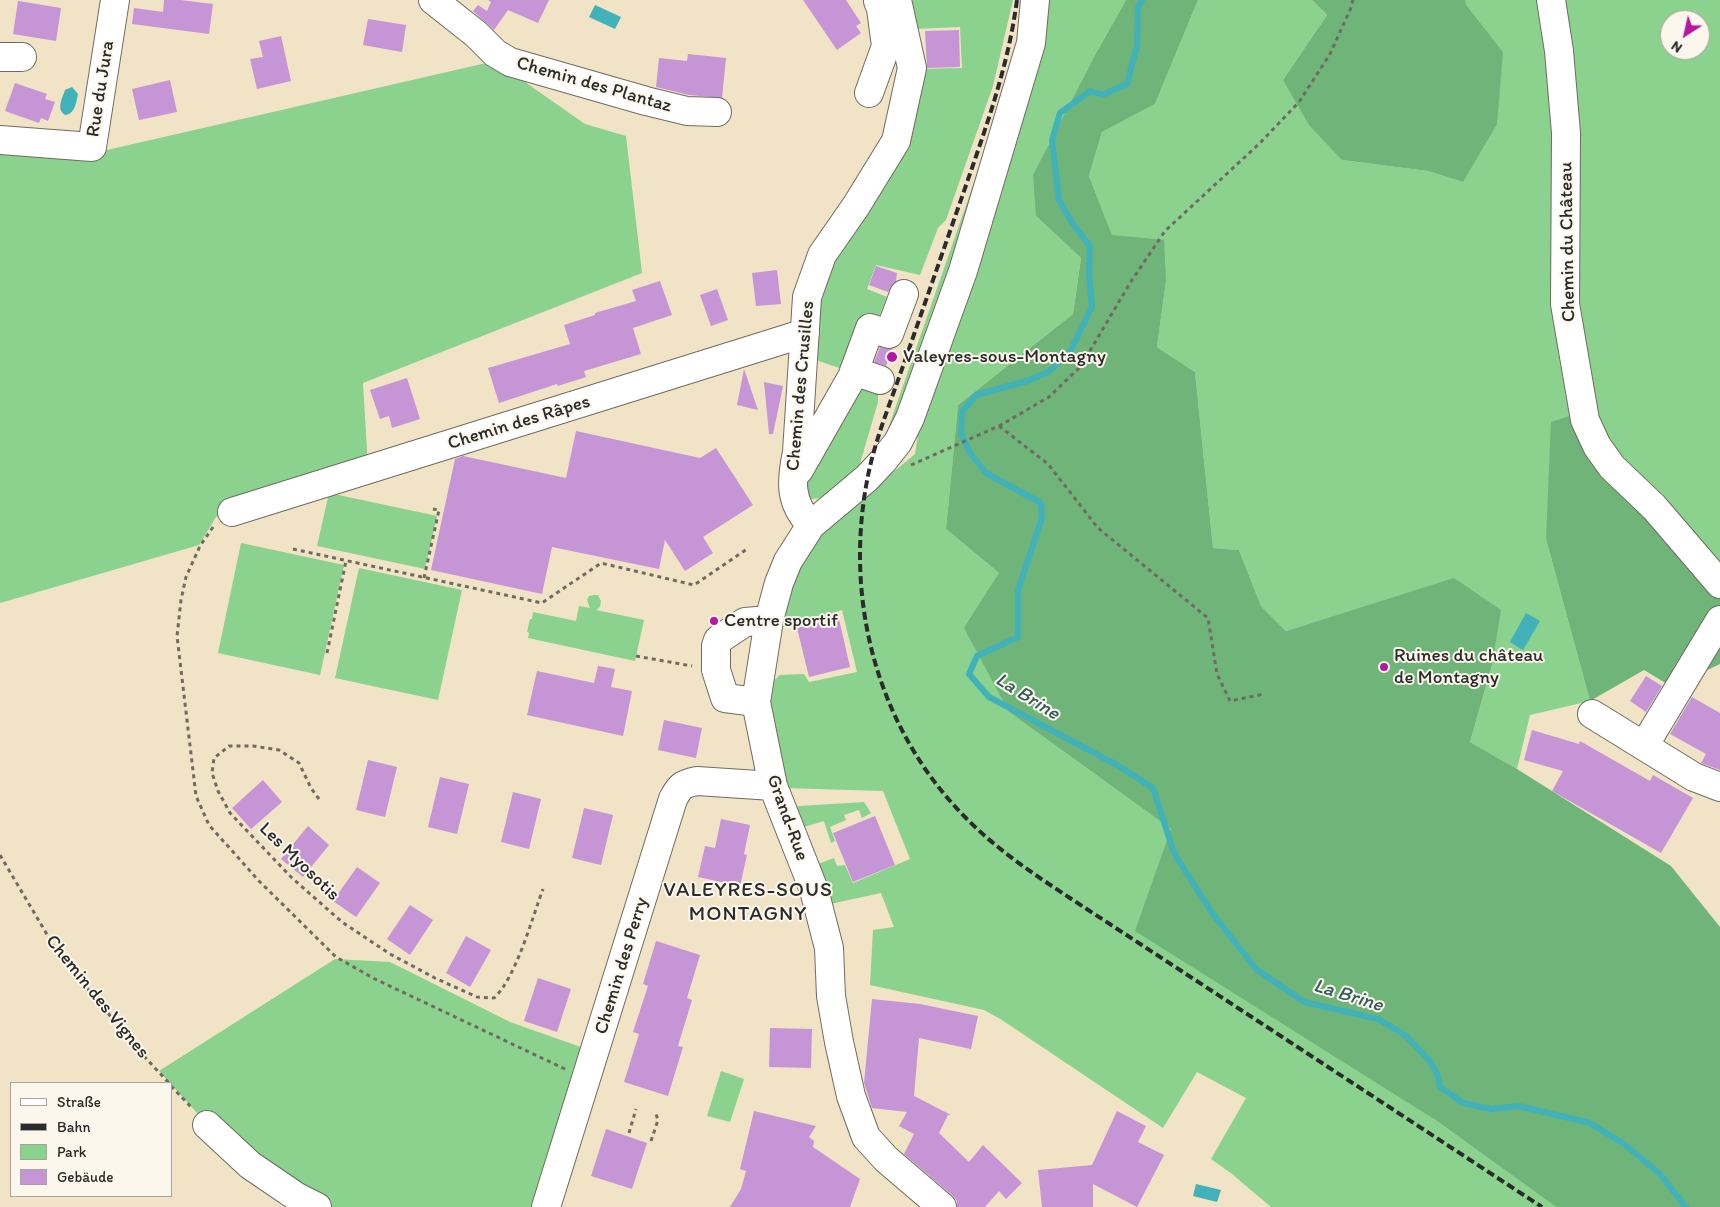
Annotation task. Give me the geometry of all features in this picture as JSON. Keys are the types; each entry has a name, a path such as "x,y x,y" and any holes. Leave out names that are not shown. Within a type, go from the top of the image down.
{"street":[{"name":"Rue du Jura","path":"0,140 92,146 114,0"},
{"name":"Chemin des Plantaz","path":"433,0 476,34 495,53 510,62 687,111 717,112"},
{"path":"869,93 886,46 878,0"},
{"name":"Chemin des Crusilles","path":"811,525 802,516 795,502 792,476 796,452 806,333 807,297 822,255 856,206 896,141 912,68 897,0"},
{"name":"Grand-Rue","path":"942,1207 886,1159 866,1138 851,1096 839,1042 831,996 829,948 814,890 773,786 756,702 769,620 779,583 788,561 811,525 867,478 884,461 898,442 910,418 963,271 1031,43 1035,0"},
{"name":"Chemin du Château","path":"1551,0 1559,51 1566,134 1565,304 1585,420 1597,446 1612,467 1654,507 1718,579"},
{"path":"792,476 800,470 854,371 870,328 889,334 904,294"},
{"name":"Chemin des Râpes","path":"232,512 806,333"},
{"path":"854,371 880,380"},
{"path":"756,702 725,698 716,670 716,646 718,640 744,622 769,620"},
{"path":"1644,746 1720,620"},
{"path":"1592,714 1694,777 1720,787"},
{"name":"Chemin des Perry","path":"546,1207 673,799 684,784 697,781 773,786"},
{"path":"207,1126 250,1166 297,1197 317,1207"}],"path":[{"path":"884,461 912,465 999,426 1049,397 1081,366 1130,283 1165,231 1260,143 1299,102 1330,54 1353,0"},
{"path":"999,426 1048,464 1098,528 1208,618 1217,674 1230,700 1264,694"},
{"path":"424,578 439,510 433,509"},
{"path":"232,512 218,520 200,546 186,578 181,600 177,636 196,796 209,825 259,881 336,957 375,979 586,1079"},
{"path":"293,549 542,603 601,562 694,585 747,549"},
{"path":"326,653 346,561"},
{"path":"636,656 716,670"},
{"name":"Les Myosotis","path":"320,799 311,788 299,763 279,750 253,746 229,746 214,758 212,773 218,791 230,813 292,878 342,922 390,954 435,978 477,997 494,998 502,991 513,970 542,889"},
{"name":"Chemin des Vignes","path":"0,855 58,953 141,1054 168,1082"},
{"path":"172,1087 207,1126"},
{"path":"629,1133 636,1109"},
{"path":"651,1140 658,1120 656,1114"}],"green space":[{"path":"908,0 1013,0 993,86 946,220 938,228 920,275 876,265 867,289 887,297 878,319 848,371 813,359 820,292 919,69 962,68 960,27 915,29"},
{"path":"1024,0 1031,0 1023,43 991,152 903,415 894,436 889,444 887,444 884,440 1007,88"},
{"path":"1037,0 1126,0 1099,48 1036,216 1081,258 1073,314 958,405 946,529 999,573 1009,712 1171,829 1434,1119 1556,1207 1271,1207 1211,1159 1246,1098 1197,1072 1163,1128 1002,1020 984,1010 870,985 873,930 894,927 881,893 821,906 807,868 834,858 837,866 845,865 853,883 910,859 883,791 784,788 770,720 769,685 780,675 804,674 809,682 857,672 842,610 790,627 781,627 785,600 801,561 815,537 915,454 919,428 945,362 965,272"},
{"path":"1126,0 1198,0 1155,104 1102,132 1089,176 1112,235 1164,240 1166,281 1157,347 1195,372 1213,548 1239,550 1261,606 1286,631 1454,578 1501,610 1492,665 1470,742 1517,769 1671,866 1720,927 1720,1207 1556,1207 1434,1119 1135,931 1171,829 1009,712 964,628 999,573 946,529 958,405 1073,314 1081,258 1036,216 1033,175"},
{"path":"1198,0 1312,0 1327,15 1283,80 1342,160 1428,171 1463,182 1465,0 1549,0 1582,412 1546,539 1590,701 1530,715 1517,769 1470,742 1492,665 1453,579 1286,631 1261,606 1239,550 1213,548 1195,372 1157,347 1166,281 1112,235 1089,176 1102,132 1155,104"},
{"path":"1312,0 1465,0 1466,5 1503,52 1497,124 1463,182 1428,171 1342,160 1309,125 1283,80 1327,15"},
{"path":"1552,0 1720,0 1720,583 1585,420"},
{"path":"495,61 585,124 626,136 642,273 363,383 368,468 216,517 199,545 0,603 0,145 94,153"},
{"path":"866,384 878,395 878,402 859,467 826,498 809,499 802,478 850,386"},
{"path":"1582,412 1720,586 1720,664 1672,687 1644,670 1590,701 1546,539 1551,422"},
{"path":"329,493 437,516 425,569 317,546"},
{"path":"241,543 344,565 320,675 218,653"},
{"path":"359,568 462,590 438,700 335,678"},
{"path":"598,595 601,601 600,607 596,610 644,620 635,661 528,638 529,633 527,632 533,612 576,621 579,606 590,608 587,600 589,596"},
{"path":"864,802 871,813 862,818 859,810 844,815 846,820 830,827 835,841 831,843 824,821 794,830 784,807"},
{"path":"335,959 390,962 510,1022 592,1051 544,1207 320,1207 208,1125 172,1085 172,1082 169,1082 159,1071"},
{"path":"721,1071 744,1079 730,1122 707,1116"}],"water":[{"path":"595,5 621,17 615,29 589,17"},
{"path":"72,87 78,94 77,101 71,113 65,115 60,107 61,100 65,90"},
{"path":"1526,613 1540,621 1523,650 1510,642"},
{"path":"1196,1184 1221,1190 1217,1202 1193,1196"}],"building":[{"path":"164,0 213,4 209,34 132,24 134,8 163,12"},
{"path":"488,0 549,0 538,23 508,10 494,30 473,11 478,5 487,11 491,2"},
{"path":"803,0 846,0 861,23 856,26 861,33 837,50"},
{"path":"18,1 61,8 56,41 13,34"},
{"path":"368,19 406,25 402,52 363,45"},
{"path":"959,30 960,67 927,68 925,31"},
{"path":"281,36 291,81 257,89 250,59 263,57 259,41"},
{"path":"688,54 726,58 722,98 689,95 656,87 659,58 687,61"},
{"path":"170,80 177,112 139,120 132,89"},
{"path":"15,83 47,94 45,99 55,102 48,121 41,118 39,123 5,111"},
{"path":"876,266 897,273 896,281 888,292 869,285"},
{"path":"777,270 781,304 756,306 752,273"},
{"path":"660,281 672,315 633,328 641,354 584,371 586,377 558,386 557,384 499,403 488,368 570,344 564,325 595,315 595,313 636,301 632,290"},
{"path":"717,289 728,320 711,326 700,295"},
{"path":"880,347 892,349 886,366 874,362"},
{"path":"744,369 758,410 737,405"},
{"path":"407,378 420,419 392,428 389,416 380,419 370,390"},
{"path":"764,382 783,386 773,434 769,434"},
{"path":"576,431 700,458 716,448 753,505 703,537 713,553 685,571 665,540 659,569 552,547 542,594 431,570 455,459 463,456 566,478"},
{"path":"839,619 850,667 809,677 797,628"},
{"path":"598,666 615,669 611,687 632,691 623,736 527,715 537,671 594,683"},
{"path":"1646,676 1662,686 1646,712 1630,701"},
{"path":"1692,697 1720,713 1720,770 1701,763 1706,754 1670,734"},
{"path":"664,720 702,728 696,758 658,750"},
{"path":"1532,730 1579,744 1580,741 1650,781 1653,775 1693,798 1661,853 1552,791 1563,771 1524,760"},
{"path":"368,760 397,767 385,817 356,810"},
{"path":"440,777 469,784 457,834 428,827"},
{"path":"263,780 282,802 251,829 232,808"},
{"path":"513,792 541,799 529,849 501,842"},
{"path":"584,808 613,815 601,865 572,858"},
{"path":"875,816 895,865 853,882 833,833"},
{"path":"721,819 750,825 744,854 747,855 740,886 698,877 705,846 715,848"},
{"path":"308,826 329,845 303,877 281,859"},
{"path":"357,867 380,883 356,917 333,901"},
{"path":"410,905 433,920 410,955 387,939"},
{"path":"466,936 491,950 470,987 446,973"},
{"path":"656,941 700,955 687,998 692,1000 678,1046 683,1047 668,1096 624,1082 639,1034 633,1032 648,986 643,984"},
{"path":"538,978 571,989 557,1032 524,1021"},
{"path":"872,999 920,1004 978,1016 971,1049 919,1038 914,1096 951,1115 948,1115 939,1133 969,1162 983,1145 1022,1183 1006,1199 999,1191 985,1207 957,1207 957,1201 952,1195 904,1154 914,1134 899,1126 907,1112 872,1108 864,1083"},
{"path":"770,1028 812,1029 811,1068 769,1067"},
{"path":"754,1111 816,1126 809,1137 814,1141 813,1147 860,1179 850,1207 730,1207 741,1189 746,1171 740,1169"},
{"path":"1117,1111 1146,1126 1138,1142 1164,1155 1137,1207 1093,1184 1093,1207 1042,1207 1038,1170 1092,1165"},
{"path":"606,1129 647,1143 632,1189 591,1176"}],"waterway":[{"name":"La Brine","path":"1142,0 1138,8 1137,46 1127,84 1102,95 1090,91 1060,113 1052,140 1059,200 1073,224 1090,246 1089,273 1092,307 1069,354 1048,372 1027,381 976,395 962,412 961,433 970,453 986,473 1041,503 1042,518 1018,590 1018,637 977,656 969,674 989,697 1117,765 1153,788 1174,853 1212,913 1256,969 1304,1002 1378,1019 1405,1035 1429,1060 1437,1073 1440,1087 1463,1103 1491,1109 1519,1106 1590,1123 1624,1144 1660,1174 1686,1207"}],"railway":[{"path":"1017,0 1008,50 995,98 883,423 867,481 861,527 860,572 865,617 875,661 890,704 910,744 935,782 965,817 1003,851 1059,891 1542,1207"}],"place":[{"name":"Valeyres-sous-Montagny","path":"892,357"},
{"name":"Centre sportif","path":"714,621"},
{"name":"Ruines du château de Montagny","path":"1384,667"}],"district":[{"name":"VALEYRES-SOUS MONTAGNY","path":"748,903"}]}
